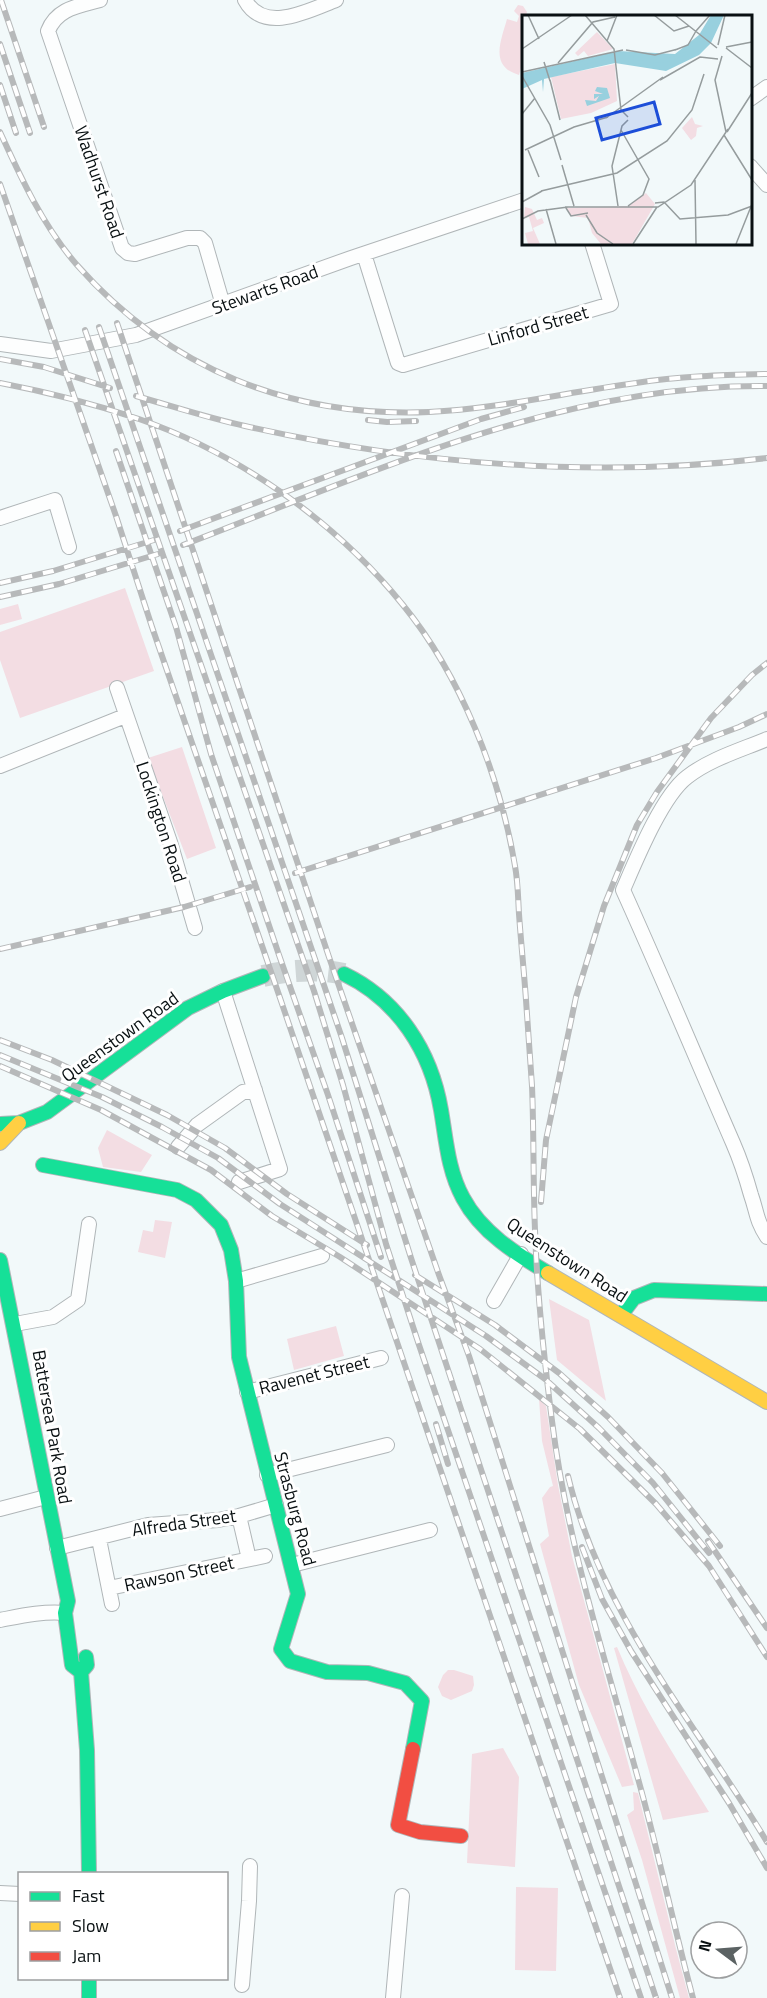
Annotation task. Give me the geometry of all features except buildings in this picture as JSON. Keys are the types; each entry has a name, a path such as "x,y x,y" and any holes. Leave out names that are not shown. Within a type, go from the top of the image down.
{"main road":[{"name":"Queenstown Road","path":"344,974 363,983 384,998 416,1041 435,1083 452,1170 459,1191 478,1220 501,1241 521,1254 767,1402"},
{"name":"Queenstown Road","path":"0,1124 19,1123 56,1107 182,1012 223,991 263,976"},
{"path":"0,1143 19,1123"},
{"name":"Strasburg Road","path":"43,1165 177,1190 196,1200 221,1225 231,1250 236,1281 239,1357 298,1594 281,1649 290,1661 327,1672 368,1673 405,1683 422,1701 398,1825 417,1832 461,1836"},
{"name":"Battersea Park Road","path":"0,1260 15,1324 57,1548 72,1665 81,1672"},
{"path":"621,1315 628,1302 642,1293 654,1290 767,1294"},
{"name":"Battersea Park Road","path":"66,1607 76,1604 80,1622"},
{"name":"Battersea Park Road","path":"84,1642 87,1663 81,1672 87,1750 89,1872"},
{"path":"89,1980 89,1998"}],"street":[{"name":"Wadhurst Road","path":"100,0 65,10 52,20 48,31 122,248 128,253 135,254 187,238 200,238 205,243 223,305"},
{"path":"245,0 255,12 263,16 289,19 336,0"},
{"path":"752,98 767,87"},
{"path":"752,168 767,185"},
{"name":"Stewarts Road","path":"0,344 51,351 136,335 522,201"},
{"name":"Linford Street","path":"364,254 398,363 403,365 612,304 592,244"},
{"path":"0,518 55,500 69,547"},
{"name":"Lockington Road","path":"117,688 170,842 195,928"},
{"path":"0,766 125,716"},
{"path":"767,739 705,766 686,777 676,788 655,822 623,890 734,1145 752,1197 755,1216 767,1237"},
{"path":"223,991 280,1168 239,1182"},
{"path":"178,1148 197,1125 243,1092 255,1090"},
{"path":"15,1324 52,1317 78,1300 89,1224"},
{"path":"494,1301 521,1254"},
{"path":"236,1281 322,1256"},
{"name":"Ravenet Street","path":"247,1392 381,1358"},
{"path":"267,1475 387,1445"},
{"path":"0,1509 46,1497"},
{"name":"Alfreda Street","path":"57,1548 148,1525 218,1520 276,1505"},
{"name":"Rawson Street","path":"239,1516 249,1559"},
{"path":"292,1565 430,1530"},
{"name":"Rawson Street","path":"99,1539 112,1604"},
{"name":"Rawson Street","path":"109,1588 266,1556"},
{"path":"0,1620 53,1612 66,1607"},
{"path":"241,1992 250,1866"},
{"path":"0,1893 18,1894"},
{"path":"393,1998 402,1896"}],"shaded area":[{"path":"518,5 523,6 527,12 526,15 522,15 522,68 519,75 504,66 500,59 500,44 507,19 517,22 519,16 514,11"},
{"path":"125,588 154,671 20,718 0,660 0,632"},
{"path":"18,604 22,619 0,625 0,609"},
{"path":"182,747 216,848 187,859 148,758"},
{"path":"107,1130 152,1155 141,1172 103,1167 98,1148"},
{"path":"155,1220 172,1222 165,1258 138,1252 143,1230 153,1232"},
{"path":"549,1299 589,1320 606,1401 557,1360"},
{"path":"336,1326 344,1356 294,1370 287,1339"},
{"path":"539,1399 546,1406 572,1556 634,1785 622,1787 579,1685 540,1544 549,1536 542,1498 553,1486 542,1441"},
{"path":"617,1647 648,1710 709,1812 663,1820 614,1648"},
{"path":"448,1670 473,1676 472,1691 451,1700 442,1696 438,1687"},
{"path":"503,1748 519,1777 515,1867 467,1863 472,1754"},
{"path":"633,1792 638,1793 689,1998 680,1998 642,1860 627,1815 634,1810"},
{"path":"516,1887 558,1888 556,1971 515,1970"}],"tunnel":[{"path":"263,976 303,970 344,974"}],"railway":[{"path":"1,0 44,127"},
{"path":"0,44 30,133"},
{"path":"0,85 16,133"},
{"path":"0,132 43,218 77,265 113,301 151,333 192,359 236,380 281,396 329,406 378,412 429,412 507,404 668,379 767,374"},
{"path":"0,184 116,516 620,1998"},
{"path":"117,323 329,957 469,1356 672,1998"},
{"path":"99,327 342,1038 411,1258 656,1998"},
{"path":"85,330 314,991 343,1085 386,1244 641,1998"},
{"path":"0,359 44,367 110,388"},
{"path":"0,383 53,394 139,419 213,451 284,494 348,546 403,605 443,663 475,728 499,797 517,878 532,1086 537,1278 546,1374 559,1466 588,1600 645,1803 693,1998"},
{"path":"183,545 396,463 542,416 616,400 691,389 767,386"},
{"path":"136,396 245,426 374,450 439,458 570,467 702,464 767,458"},
{"path":"180,531 481,419 524,407"},
{"path":"368,420 416,421"},
{"path":"116,451 176,627 211,754 381,1257"},
{"path":"0,583 53,571 154,540"},
{"path":"0,597 59,584 158,554"},
{"path":"541,1202 546,1140 576,997 604,906 637,825 657,792 711,718 752,675 767,663"},
{"path":"295,873 656,758 767,714"},
{"path":"0,949 184,907 250,887"},
{"path":"0,1040 52,1060 167,1115 225,1148 287,1194 367,1245"},
{"path":"0,1055 102,1097 218,1158 280,1204 486,1336 545,1379 599,1428 653,1483 709,1553"},
{"path":"0,1066 101,1110 211,1170 272,1216 340,1257 480,1349 580,1429 656,1504 709,1566 767,1657"},
{"path":"415,1275 495,1325 559,1373 608,1417 662,1473 720,1546"},
{"path":"436,1424 448,1464"},
{"path":"568,1476 583,1527 626,1621 767,1842"},
{"path":"708,1541 767,1628"},
{"path":"582,1547 602,1599 631,1651 729,1803 767,1868"}],"traffic: fast":[{"path":"344,974 381,998 396,1013 420,1048 436,1088 454,1177 471,1210 489,1232 548,1273"},
{"path":"0,1124 19,1123 47,1112 188,1008 223,991 263,976"},
{"path":"43,1165 177,1190 196,1200 221,1225 231,1250 236,1281 239,1357 298,1594 281,1649 290,1661 327,1672 368,1673 405,1683 422,1701 413,1749"},
{"path":"0,1260 68,1601 65,1613 72,1665 81,1672"},
{"path":"621,1315 634,1298 654,1290 767,1294"},
{"path":"86,1657 87,1665 81,1672 87,1750 89,1872"},
{"path":"89,1980 89,1998"}],"traffic: slow":[{"path":"0,1143 19,1123"},
{"path":"548,1273 767,1402"}],"traffic: jam":[{"path":"413,1749 398,1825 420,1832 461,1836"}]}
